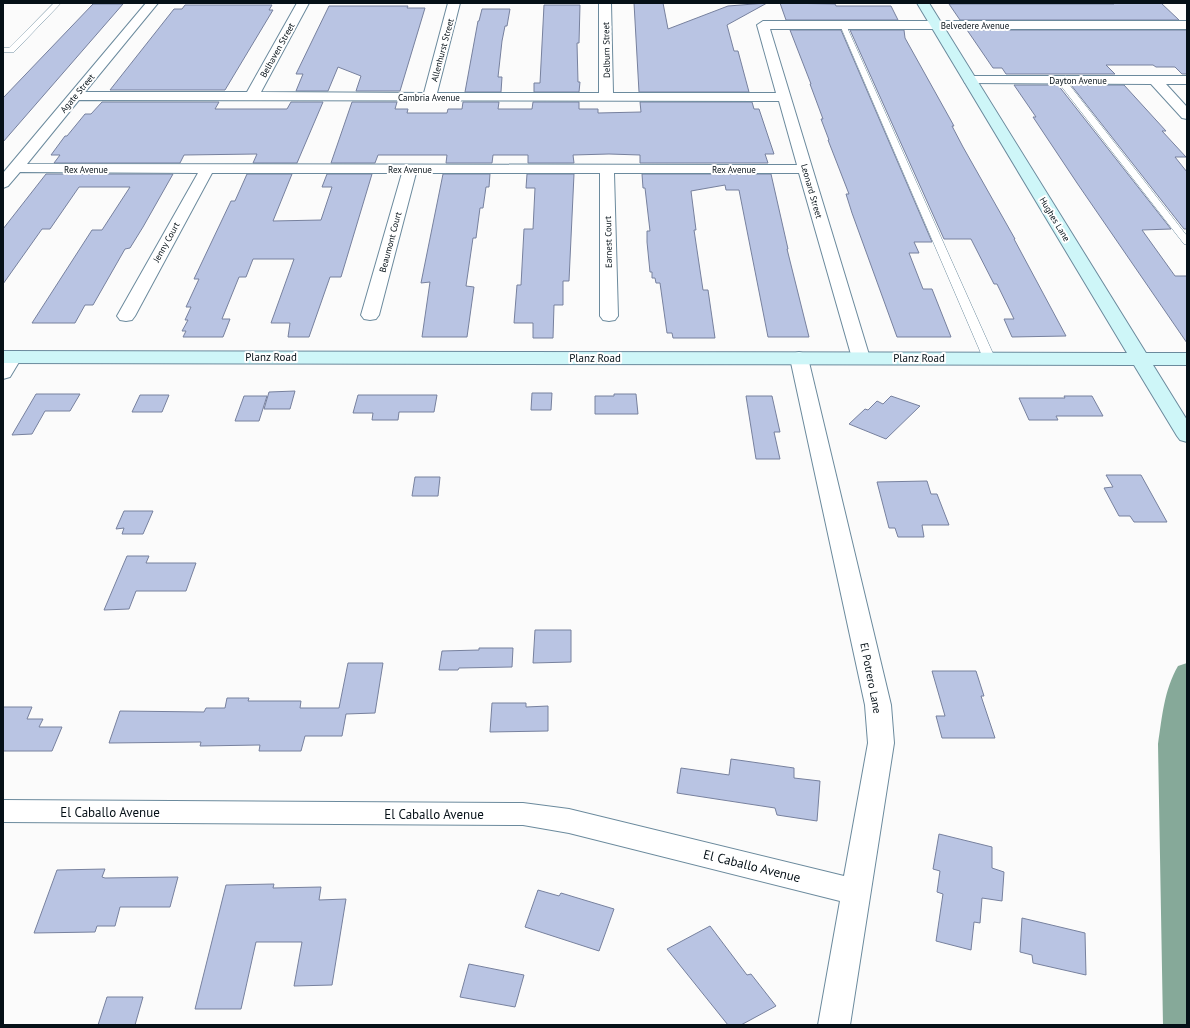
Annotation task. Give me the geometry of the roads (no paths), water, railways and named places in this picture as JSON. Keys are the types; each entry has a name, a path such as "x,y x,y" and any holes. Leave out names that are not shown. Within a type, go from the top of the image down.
{"street":[{"name":"Agate Street","path":"3,183 152,3"},
{"name":"Belhaven Street","path":"252,96 303,3"},
{"name":"Allenhurst Street","path":"429,97 454,3"},
{"name":"Delburn Street","path":"605,3 606,97"},
{"name":"Hughes Lane","path":"923,3 1187,436"},
{"name":"Belvedere Avenue","path":"763,25 1187,25"},
{"name":"Leonard Street","path":"763,25 861,358"},
{"name":"Dayton Avenue","path":"970,80 1187,80"},
{"path":"1155,80 1187,115"},
{"name":"Cambria Avenue","path":"74,96 784,97"},
{"name":"Rex Avenue","path":"15,168 805,169"},
{"name":"Jenny Court","path":"126,316 207,169"},
{"name":"Beaumont Court","path":"370,315 410,169"},
{"name":"Earnest Court","path":"608,169 609,316"},
{"name":"Planz Road","path":"8,357 1187,359"},
{"path":"3,373 8,357"},
{"name":"El Potrero Lane","path":"799,358 878,705 881,743 878,772 834,1025"},
{"name":"El Caballo Avenue","path":"3,812 523,814 569,821 857,892"}],"lane":[{"path":"3,50 11,50 58,3"},
{"path":"843,25 989,358"},
{"path":"1061,80 1187,242"}],"waterway":[{"path":"1180,1025 1172,744 1177,705 1187,673"}]}
